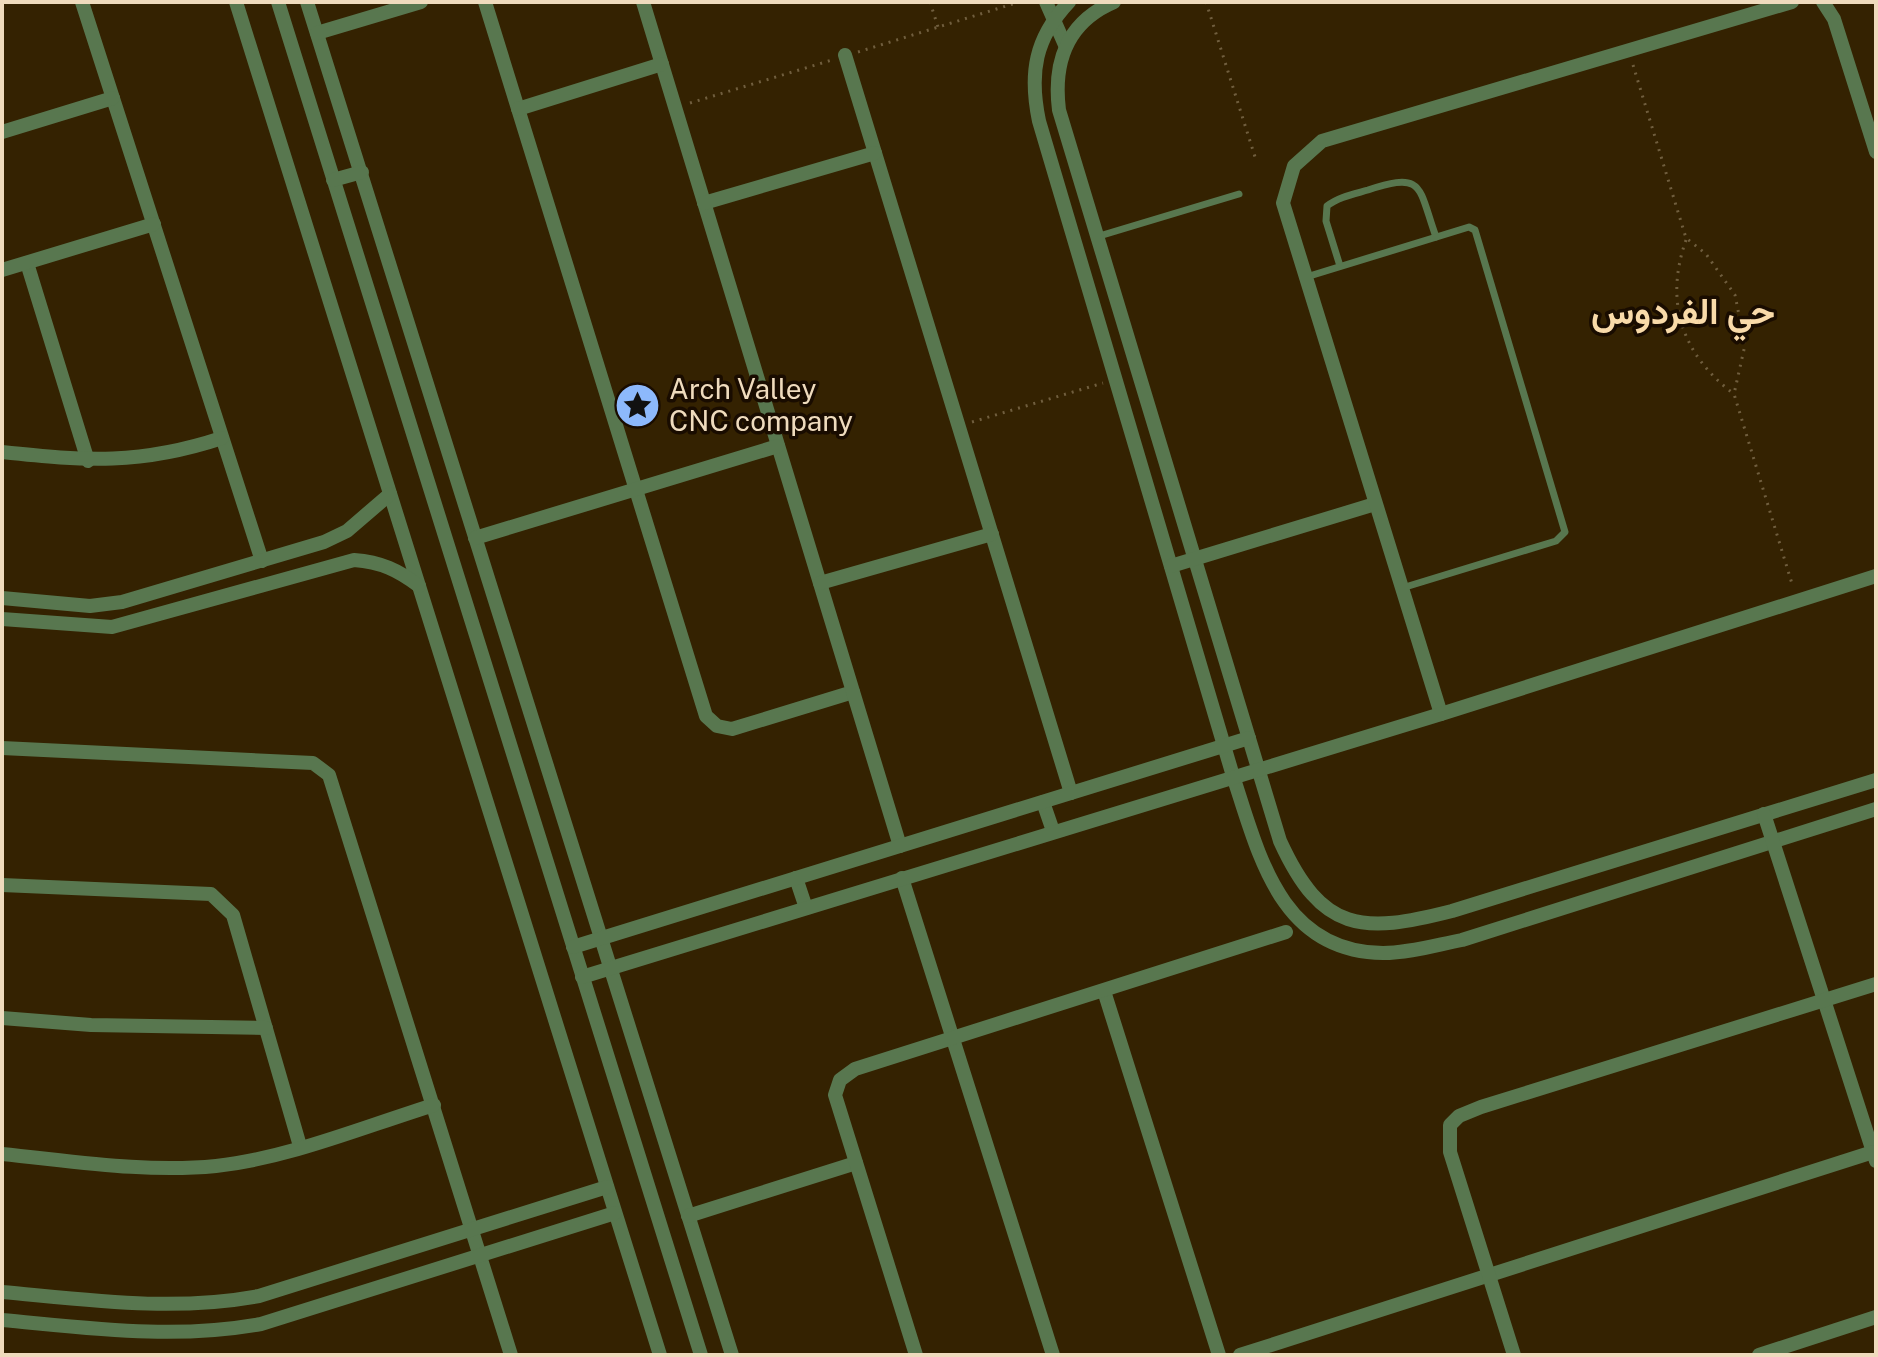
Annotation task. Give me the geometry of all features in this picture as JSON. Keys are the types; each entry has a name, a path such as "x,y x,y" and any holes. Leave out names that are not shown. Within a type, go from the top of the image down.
{"street":[{"path":"82,2 262,561"},
{"path":"236,2 660,1355"},
{"path":"278,2 701,1355"},
{"path":"307,2 732,1355"},
{"path":"317,33 421,2"},
{"path":"485,2 710,722 725,729 740,727 853,692"},
{"path":"643,2 900,846"},
{"path":"1046,2 1065,45"},
{"path":"1069,2 1053,19 1033,67 1033,94 1093,311 1233,776 1268,876 1282,902 1307,928 1348,948 1387,953 1448,943 1876,809"},
{"path":"1114,2 1085,20 1065,45 1057,71 1059,110 1280,841 1294,872 1326,909 1349,920 1397,925 1602,866 1876,780"},
{"path":"1441,714 1303,278 1283,203 1294,166 1306,152 1322,141 1792,2"},
{"path":"1823,2 1834,19 1874,141"},
{"path":"845,55 1071,793"},
{"path":"518,109 662,64"},
{"path":"2,132 113,98"},
{"path":"704,203 875,153"},
{"path":"333,180 362,172"},
{"path":"2,270 154,224"},
{"path":"27,263 88,461"},
{"path":"1093,311 1116,305"},
{"path":"2,452 88,461 156,456 222,438"},
{"path":"475,538 778,446"},
{"path":"434,495 459,486"},
{"path":"2,598 105,605 324,542 347,531 390,494"},
{"path":"1171,566 1375,504"},
{"path":"820,583 992,534"},
{"path":"2,619 112,627 354,560 378,562 400,571 419,586"},
{"path":"582,977 1441,714 1876,576"},
{"path":"500,711 526,702"},
{"path":"573,947 1249,738"},
{"path":"2,748 313,763 335,783 511,1355"},
{"path":"1043,802 1053,831"},
{"path":"1240,1355 1873,1148 1764,814"},
{"path":"1602,866 1609,892"},
{"path":"796,878 806,908"},
{"path":"902,878 1053,1355"},
{"path":"2,885 211,894 233,915 300,1146"},
{"path":"916,1355 835,1095 840,1080 855,1069 1286,932"},
{"path":"1514,1355 1450,1152 1450,1125 1459,1116 1876,984"},
{"path":"1104,991 1219,1355"},
{"path":"2,1018 91,1025 266,1028"},
{"path":"2,1154 177,1169 256,1160 434,1105"},
{"path":"688,1216 856,1163"},
{"path":"2,1292 139,1304 219,1303 259,1296 607,1187"},
{"path":"2,1320 140,1332 221,1331 261,1324 615,1213"},
{"path":"676,1278 704,1269"},
{"path":"1759,1355 1876,1317"}],"lane":[{"path":"1340,266 1326,221 1327,206 1398,180 1413,183 1419,190 1436,237"},
{"path":"1096,237 1239,194"},
{"path":"1303,278 1469,227 1475,230 1565,532 1556,541 1402,588"}],"path":[{"path":"930,2 938,27"},
{"path":"1206,2 1256,160"},
{"path":"1629,51 1686,238 1675,287 1685,337 1705,369 1734,394"},
{"path":"1686,238 1723,273 1739,308 1745,345 1734,394 1798,602"},
{"path":"959,426 1114,380"}],"place":[{"name":"Arch Valley CNC company","path":"638,405"}],"district":[{"name":"حي الفردوس","path":"1683,311"}]}
